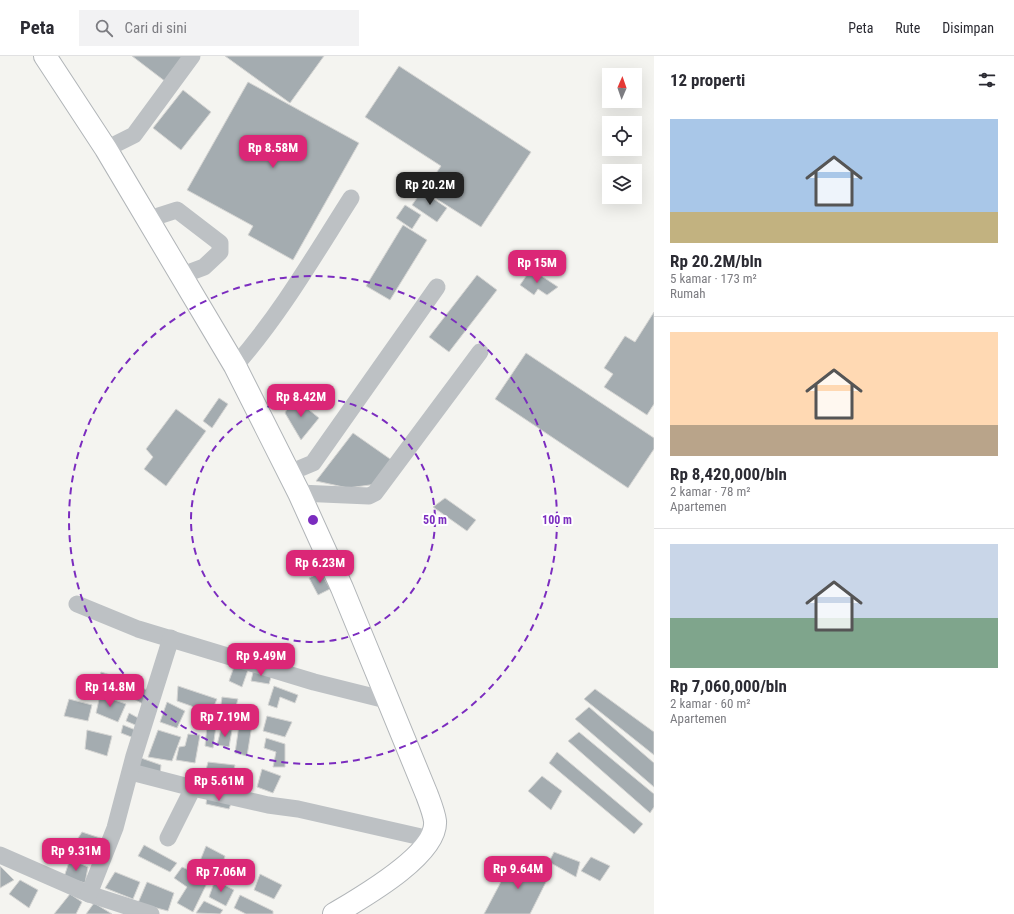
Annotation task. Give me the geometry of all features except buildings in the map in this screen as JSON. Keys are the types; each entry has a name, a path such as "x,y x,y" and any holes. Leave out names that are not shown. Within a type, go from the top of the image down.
{"main road":[{"path":"45,56 106,149 149,219 180,276 235,366 299,493 342,588 390,701 427,795 435,822 430,839 396,874 334,914"}],"street":[{"path":"106,149 134,135 192,56"},
{"path":"235,366 254,344 281,308 351,198"},
{"path":"149,219 178,210 220,243 220,252 204,267 180,276"},
{"path":"289,473 313,463 437,287"},
{"path":"299,493 369,496 375,493 480,352"},
{"path":"77,604 138,629 314,682 390,701"},
{"path":"89,894 115,828 134,756 171,638"},
{"path":"131,772 194,788 298,809 430,839"},
{"path":"168,838 194,788"},
{"path":"0,855 89,894 151,914"}]}
